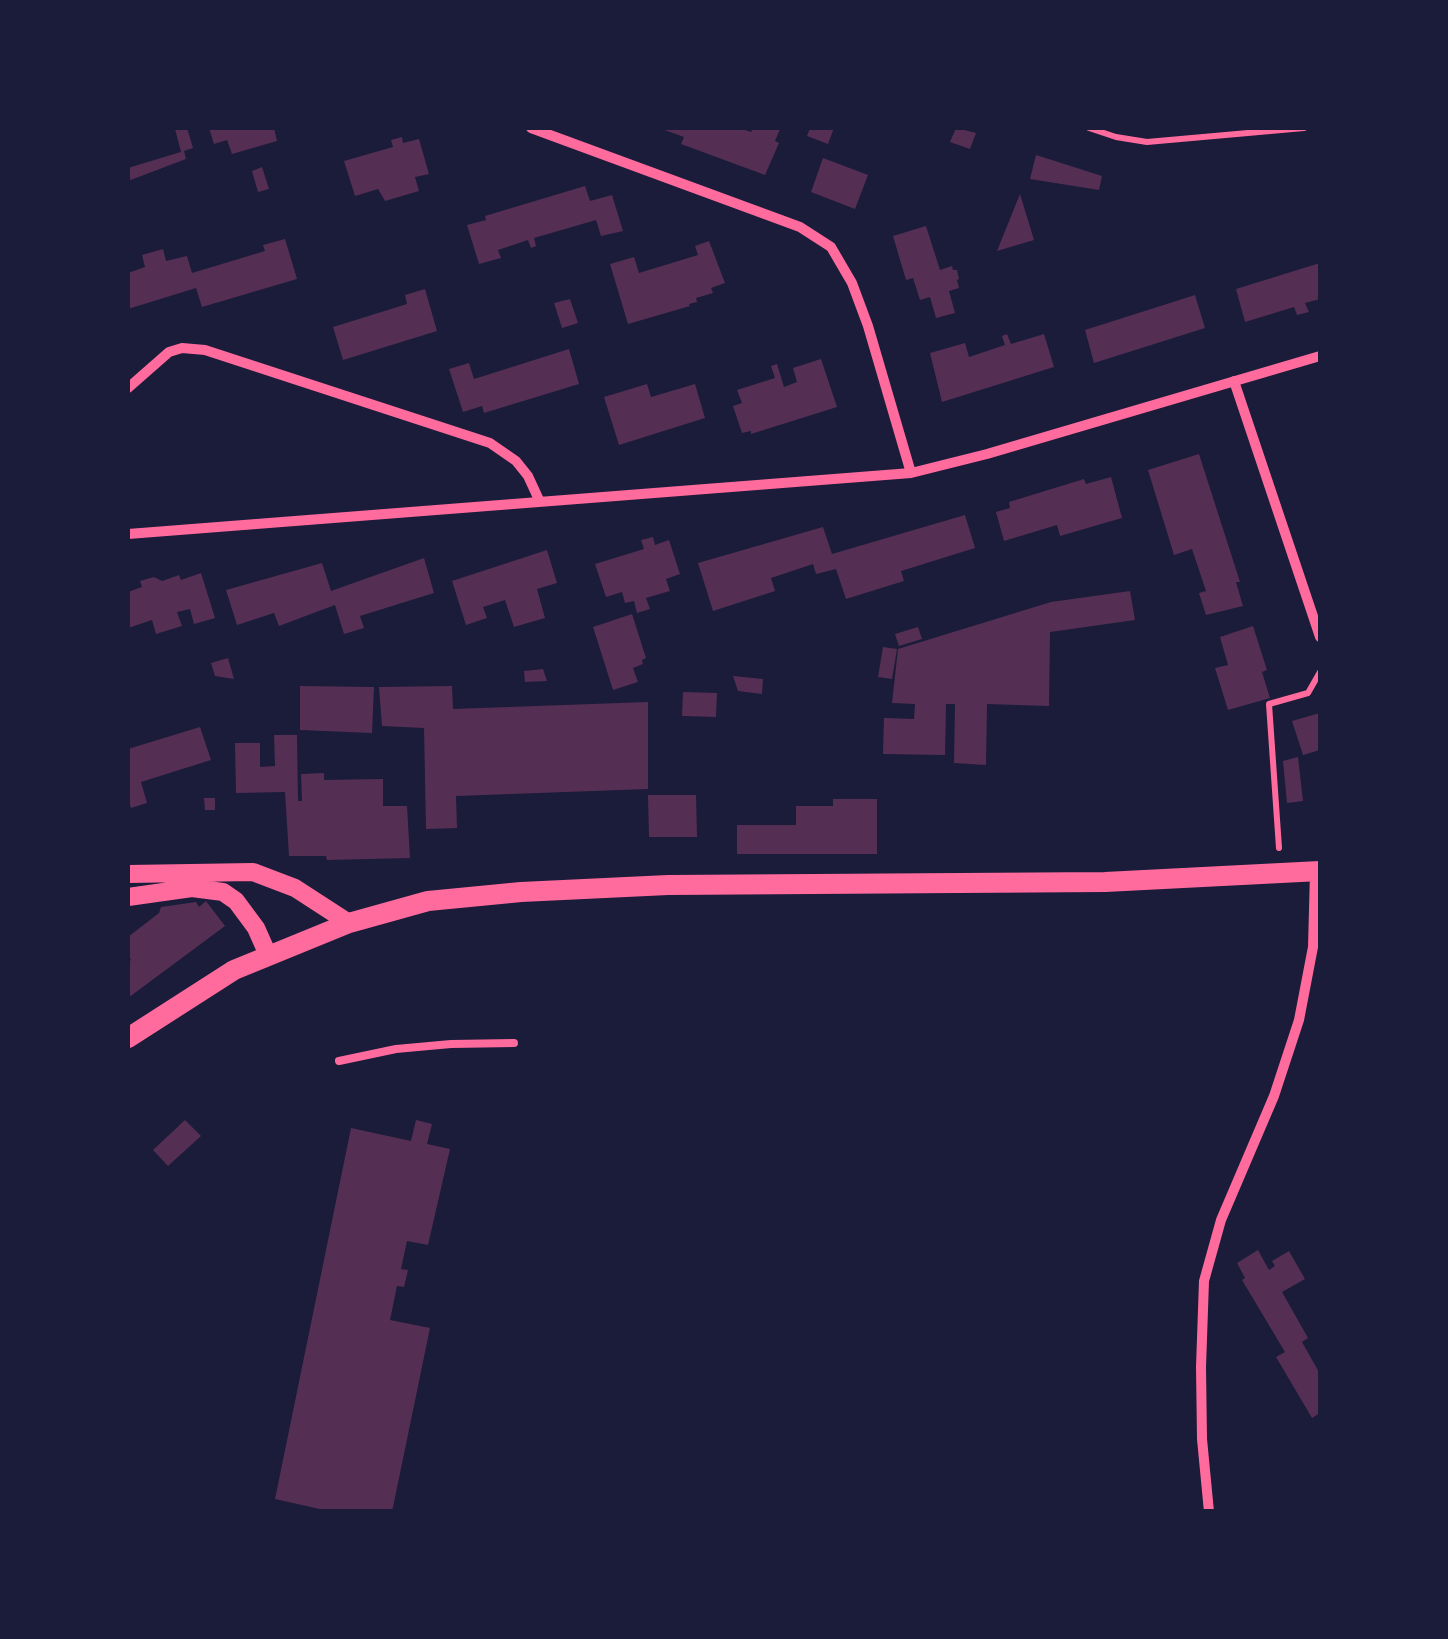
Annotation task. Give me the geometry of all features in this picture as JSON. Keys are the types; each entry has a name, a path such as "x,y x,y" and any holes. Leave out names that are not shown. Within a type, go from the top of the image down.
{"main road":[{"path":"128,1038 234,970 348,923 428,900 590,888 1105,882 1318,872"}],"street":[{"path":"531,128 800,227 832,247 843,262 868,326 911,473"},
{"path":"128,388 169,352 182,348 205,350 490,443 516,461 540,502"},
{"path":"128,534 911,473 1320,356"},
{"path":"1234,381 1320,636"},
{"path":"128,874 254,872 296,888 348,923"},
{"path":"1209,1512 1200,1367 1204,1281 1221,1220 1274,1096 1299,1020 1313,947 1318,872"},
{"path":"128,897 192,888 223,892 236,901 256,928 268,955"}],"lane":[{"path":"339,1061 396,1049 514,1043"}],"path":[{"path":"1089,128 1147,142 1304,128"},
{"path":"1281,874 1269,704 1308,692 1320,672"}],"building":[{"path":"187,128 193,148 181,152 175,129"},
{"path":"209,128 274,128 277,141 232,154 227,140 214,144"},
{"path":"659,128 739,128 751,132 753,128 780,129 775,141 779,143 765,175 681,144 684,137"},
{"path":"810,128 834,128 828,144 807,136"},
{"path":"956,128 976,133 970,149 950,142"},
{"path":"402,137 403,143 419,139 429,174 415,177 419,191 385,201 378,189 355,196 344,161 393,147 391,140"},
{"path":"184,151 186,159 128,181 128,168"},
{"path":"1036,155 1102,176 1099,190 1030,179"},
{"path":"823,158 868,175 855,209 811,192"},
{"path":"262,167 269,189 258,192 252,171"},
{"path":"585,186 590,201 612,195 623,231 601,236 596,220 534,238 536,246 531,248 528,240 498,250 501,258 479,264 467,225"},
{"path":"1020,194 1034,240 997,251"},
{"path":"926,226 940,270 952,266 959,279 959,288 949,291 955,313 936,318 930,297 920,300 913,278 906,280 893,236"},
{"path":"285,239 297,279 202,307 196,288 128,309 128,273 145,267 142,255 163,249 166,261 187,256 192,273 265,251 263,245"},
{"path":"709,241 725,283 711,288 713,293 696,298 697,302 690,306 628,324 610,264 634,257 639,273 698,255 695,246"},
{"path":"1320,263 1320,299 1305,303 1309,312 1297,315 1294,307 1245,322 1236,289"},
{"path":"425,289 437,331 343,360 333,327 407,304 405,295"},
{"path":"1195,295 1205,328 1094,363 1085,330"},
{"path":"570,299 578,323 562,328 554,303"},
{"path":"1007,334 1011,344 1044,334 1054,367 942,402 930,353 965,343 969,357 1005,345 1002,336"},
{"path":"569,349 579,384 484,413 482,406 463,412 449,369 469,363 474,379"},
{"path":"821,359 837,407 751,434 742,433 733,406 742,403 737,390 775,378 771,366 777,364 784,387 797,382 793,368"},
{"path":"647,384 651,397 695,384 705,418 619,445 604,397"},
{"path":"1199,454 1240,582 1236,582 1243,606 1206,615 1199,593 1206,591 1192,549 1174,555 1148,470"},
{"path":"1111,477 1122,518 1060,536 1057,525 1004,541 996,512 1010,508 1009,502 1084,479 1086,484"},
{"path":"965,515 975,548 901,571 904,581 846,599 836,569 816,574 813,564 771,578 775,591 713,611 698,563 823,527 832,554"},
{"path":"653,537 655,545 669,540 680,574 666,579 670,591 646,598 650,609 637,613 634,601 625,603 622,592 606,597 595,564 644,549 641,540"},
{"path":"547,550 557,583 537,589 545,618 514,627 505,600 483,607 487,618 466,625 452,581"},
{"path":"424,558 434,593 360,616 364,628 344,634 335,605 279,626 274,613 237,625 226,590 322,563 331,591"},
{"path":"201,573 215,618 194,624 190,609 177,612 182,626 156,634 152,620 128,628 128,592 142,587 140,581 154,577 162,581 179,575 181,580"},
{"path":"1130,591 1135,620 1050,632 1049,706 987,704 986,765 954,763 955,704 946,704 945,755 883,754 884,718 914,719 915,704 892,703 898,649 1051,602"},
{"path":"632,614 646,658 633,668 638,682 613,690 593,627"},
{"path":"1253,626 1267,670 1262,672 1270,698 1228,710 1215,668 1228,665 1220,637"},
{"path":"918,627 922,639 899,646 895,634"},
{"path":"883,647 897,649 892,679 878,677"},
{"path":"228,658 234,679 215,676 211,663"},
{"path":"543,669 547,681 525,682 524,671"},
{"path":"733,676 763,679 762,694 738,691"},
{"path":"300,686 374,687 372,733 300,730"},
{"path":"452,686 453,709 648,702 648,789 456,796 457,828 426,829 424,728 382,726 379,687"},
{"path":"683,692 717,693 716,717 682,716"},
{"path":"1320,713 1320,750 1303,755 1292,721"},
{"path":"200,727 211,760 141,782 147,803 131,808 128,749"},
{"path":"274,735 297,735 298,801 302,801 301,774 324,773 324,780 383,779 383,806 407,806 410,858 327,860 326,856 289,856 285,792 236,793 235,743 260,743 260,767 275,766"},
{"path":"1298,757 1303,801 1287,803 1283,761"},
{"path":"648,795 696,795 697,837 649,837"},
{"path":"204,798 215,798 215,810 205,810"},
{"path":"833,799 877,799 877,854 737,854 737,825 796,825 796,806 833,806"},
{"path":"206,901 225,926 128,998 128,937 159,913 161,907 196,902 199,907"},
{"path":"185,1120 201,1136 168,1166 153,1150"},
{"path":"416,1120 432,1124 427,1144 450,1149 428,1245 407,1241 401,1269 408,1270 404,1287 397,1286 390,1320 430,1328 392,1512 333,1512 275,1499 351,1128 411,1141"},
{"path":"1258,1250 1269,1270 1275,1266 1272,1261 1289,1251 1305,1279 1282,1292 1308,1338 1302,1342 1320,1374 1320,1413 1312,1418 1276,1357 1285,1352 1242,1280 1245,1278 1237,1263"}]}
